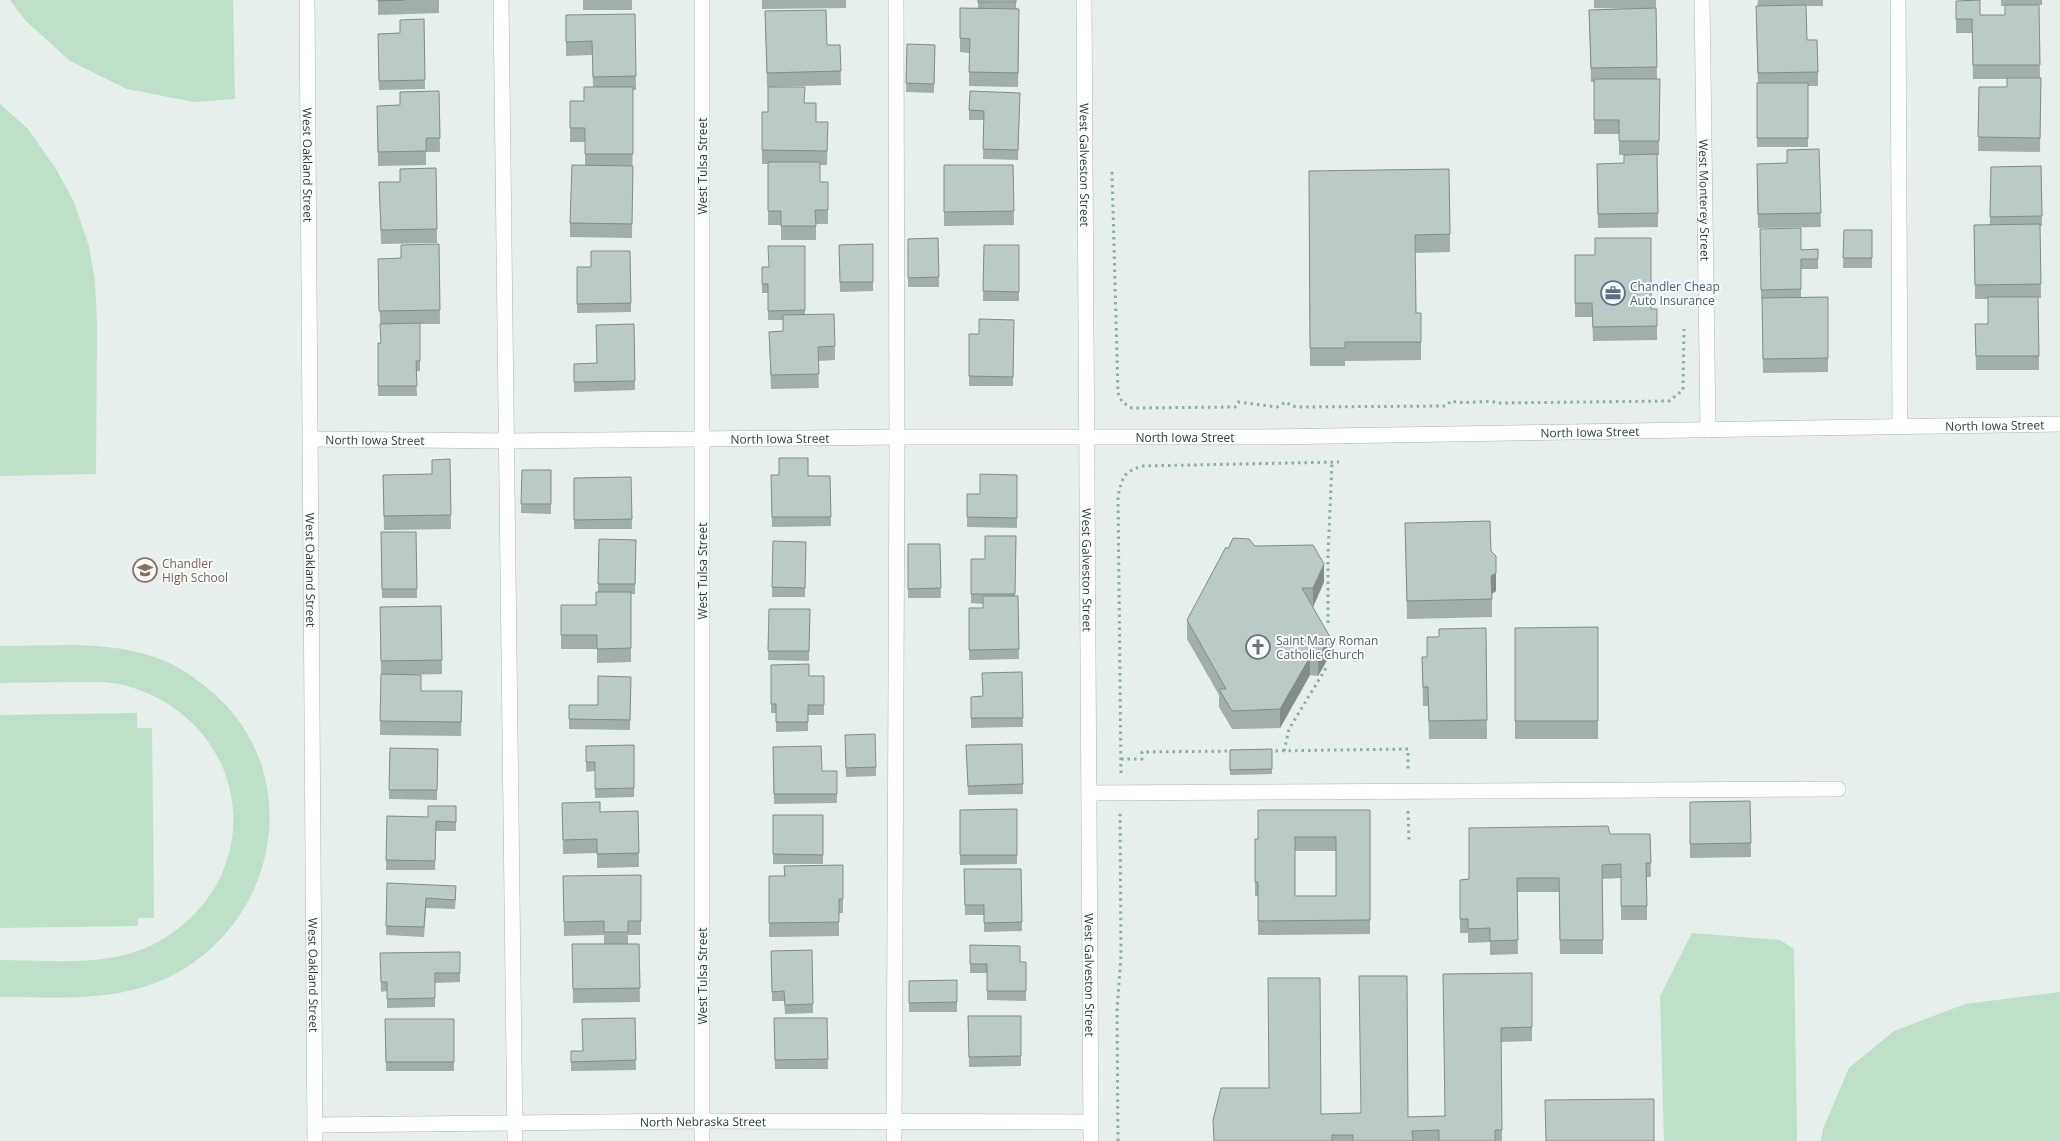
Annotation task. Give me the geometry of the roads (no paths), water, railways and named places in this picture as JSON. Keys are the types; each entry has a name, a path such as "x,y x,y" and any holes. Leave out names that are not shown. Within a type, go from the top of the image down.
{"street":[{"name":"West Oakland Street","path":"307,0 315,1141"},
{"path":"501,0 508,441 515,1141"},
{"name":"West Tulsa Street","path":"702,0 702,1141"},
{"path":"894,1141 898,436 896,0"},
{"name":"West Galveston Street","path":"1084,0 1091,1141"},
{"name":"West Monterey Street","path":"1702,0 1708,430"},
{"path":"1898,0 1900,426"},
{"name":"North Iowa Street","path":"310,439 508,441 898,436 1334,436 2060,424"},
{"path":"1089,793 1838,789"},
{"name":"North Nebraska Street","path":"315,1125 702,1121 1090,1122"}],"place":[{"name":"Chandler Cheap Auto Insurance","path":"1613,293"},
{"name":"Chandler High School","path":"145,570"},
{"name":"Saint Mary Roman Catholic Church","path":"1258,647"}]}
